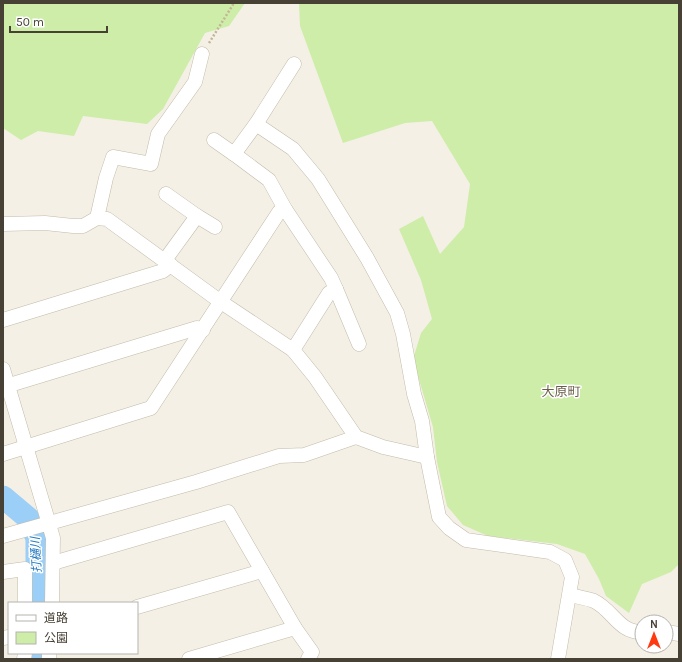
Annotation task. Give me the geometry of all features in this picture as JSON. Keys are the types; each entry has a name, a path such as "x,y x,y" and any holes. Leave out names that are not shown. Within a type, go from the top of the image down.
{"street":[{"path":"97,218 106,178 113,157 151,164 158,134 195,82 202,54"},
{"path":"234,154 256,124 294,64"},
{"path":"256,124 292,149 318,179 367,258 397,313 403,334 414,394 422,421 427,457 439,517 449,528 466,540 550,552 565,560 572,577 558,659"},
{"path":"214,140 269,180 285,209 331,278 359,344"},
{"path":"166,194 215,227"},
{"path":"3,454 151,408 279,212 285,209"},
{"path":"3,320 163,271 197,216"},
{"path":"3,224 45,223 83,226 97,218 107,219 221,302 293,350 356,437 383,447 427,457"},
{"path":"293,350 329,293 336,289"},
{"path":"5,386 197,328 203,330"},
{"path":"3,369 5,386 26,447 45,525 53,538 52,602"},
{"path":"3,536 196,482 279,456 304,455 356,437"},
{"path":"53,563 228,512 295,628 312,652 308,659"},
{"path":"3,572 24,569 25,602"},
{"path":"138,607 262,571"},
{"path":"570,595 594,601 626,630 634,633"},
{"path":"189,659 295,628"}],"path":[{"path":"202,54 234,3"}],"green space":[{"path":"3,3 245,3 229,26 205,33 163,109 147,124 83,116 74,136 38,131 21,140 3,128"},
{"path":"299,3 679,3 679,564 671,572 642,584 629,613 606,596 599,579 585,554 557,544 488,536 463,525 447,506 437,462 433,427 413,359 421,333 432,319 421,280 399,229 423,216 440,254 464,227 470,184 432,121 405,123 343,143 300,26"}],"waterway":[{"name":"打樋川","path":"3,497 28,518 37,538 37,602"},
{"name":"打樋川","path":"34,659 35,654"}],"district":[{"name":"大原町","path":"561,391"}]}
